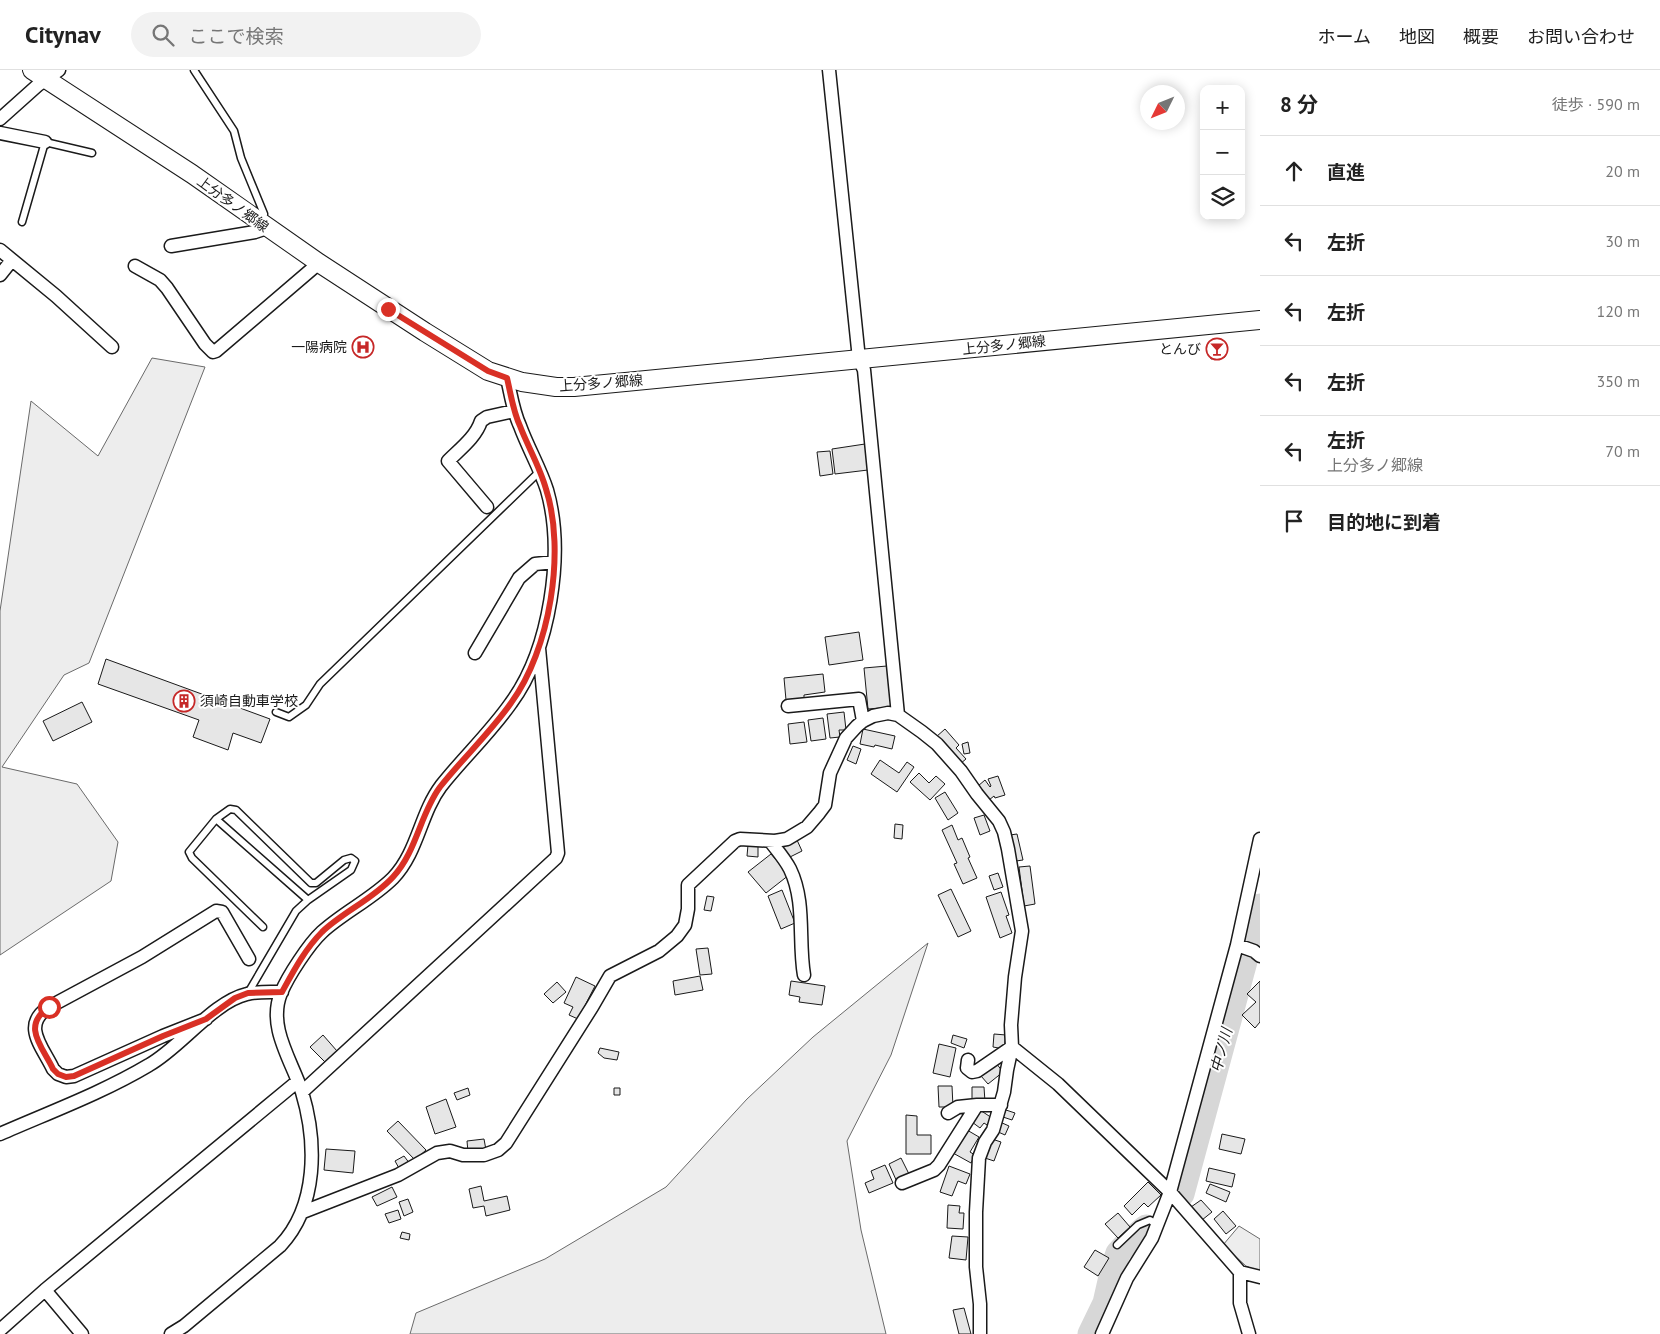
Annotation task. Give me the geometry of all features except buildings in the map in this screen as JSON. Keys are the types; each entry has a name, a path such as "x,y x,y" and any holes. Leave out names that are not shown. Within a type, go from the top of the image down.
{"main road":[{"name":"上分多ノ郷線","path":"46,73 271,227 320,263 425,332 488,371 507,378 539,385 574,387 1260,320"}],"street":[{"path":"829,70 859,359 864,370 898,715"},
{"path":"0,119 46,73"},
{"path":"0,133 45,142"},
{"path":"171,246 255,232 271,227"},
{"path":"0,250 112,347"},
{"path":"0,275 12,260"},
{"path":"135,266 160,280 204,344 213,352 320,263"},
{"path":"171,1334 186,1330 280,1246 294,1230 303,1212 309,1193 311,1152 309,1128 300,1087 278,1030 276,1017 282,992 321,933 384,886 399,870 410,852 435,794 512,702 528,674 539,646 550,602 554,562 554,529 547,490 514,411 507,378"},
{"path":"487,507 448,461 471,438 479,427 481,420 514,411"},
{"path":"474,653 519,578 535,564 554,562"},
{"path":"2,1331 45,1290 300,1087 556,858 558,853 539,646"},
{"path":"788,706 859,699 863,722"},
{"path":"303,1212 398,1175 437,1153 450,1150 463,1155 474,1156 498,1150 506,1143 516,1129 610,976 659,950 677,936 685,925 688,909 688,885 740,839 770,841 787,839 807,827 820,814 824,805 830,773 846,738 857,726 873,716 888,713 898,715 930,738 961,771 991,810 1004,832 1022,931 1015,977 1012,1047 1001,1105 993,1130 985,1142 979,1158 976,1212 976,1267 980,1304 980,1334"},
{"path":"1102,1334 1127,1278 1145,1250 1157,1225 1170,1192 1248,950 1260,840"},
{"path":"770,841 783,857 790,870 800,902 804,975"},
{"path":"206,1019 163,1036 84,1073 66,1077 58,1074 53,1069 34,1026 36,1019 49,1007 142,957 216,910 222,912 249,959"},
{"path":"0,1134 126,1078 151,1064 235,998 248,993 282,992"},
{"path":"968,1060 967,1068 972,1072 977,1071 1012,1047"},
{"path":"1012,1047 1058,1084 1170,1192 1240,1272 1260,1277"},
{"path":"902,1183 934,1170 939,1165 977,1105"},
{"path":"948,1113 958,1107 1001,1105"},
{"path":"1240,1272 1240,1303 1249,1334"},
{"path":"45,1290 82,1334"}],"lane":[{"path":"194,70 234,131 241,158 271,227"},
{"path":"22,222 45,142 92,154"},
{"path":"276,712 289,717 306,705 320,684 540,471"},
{"path":"248,993 296,911 308,900 351,870 355,861 351,858 344,860 316,883 311,883 236,810 230,809 216,819 189,852 192,858 263,927"},
{"path":"216,819 308,900"},
{"path":"1117,1245 1138,1225 1150,1220 1157,1225"}],"shaded area":[{"path":"152,358 205,367 89,663 64,675 2,767 77,784 118,842 111,881 0,955 0,611 31,401 98,456"},
{"path":"928,943 891,1055 847,1141 861,1230 886,1334 410,1334 416,1313 545,1259 666,1187 747,1099 813,1037"},
{"path":"1239,1226 1260,1239 1260,1272 1246,1266 1223,1245"}],"waterway":[{"name":"中ノ川","path":"1182,1194 1260,906"},
{"name":"中ノ川","path":"1090,1334 1105,1303 1118,1253 1146,1227"}],"place":[{"name":"一陽病院","path":"363,347"},
{"name":"とんび","path":"1217,349"},
{"name":"須崎自動車学校","path":"184,701"}],"route":[{"path":"49,1007 36,1019 34,1026 53,1069 58,1074 66,1077 84,1073 163,1036 206,1019 235,998 248,993 282,992 297,966 321,933 393,878 410,852 435,794 512,702 528,674 539,646 550,602 554,573 554,529 547,490 514,411 507,378 488,371 388,309"}]}
